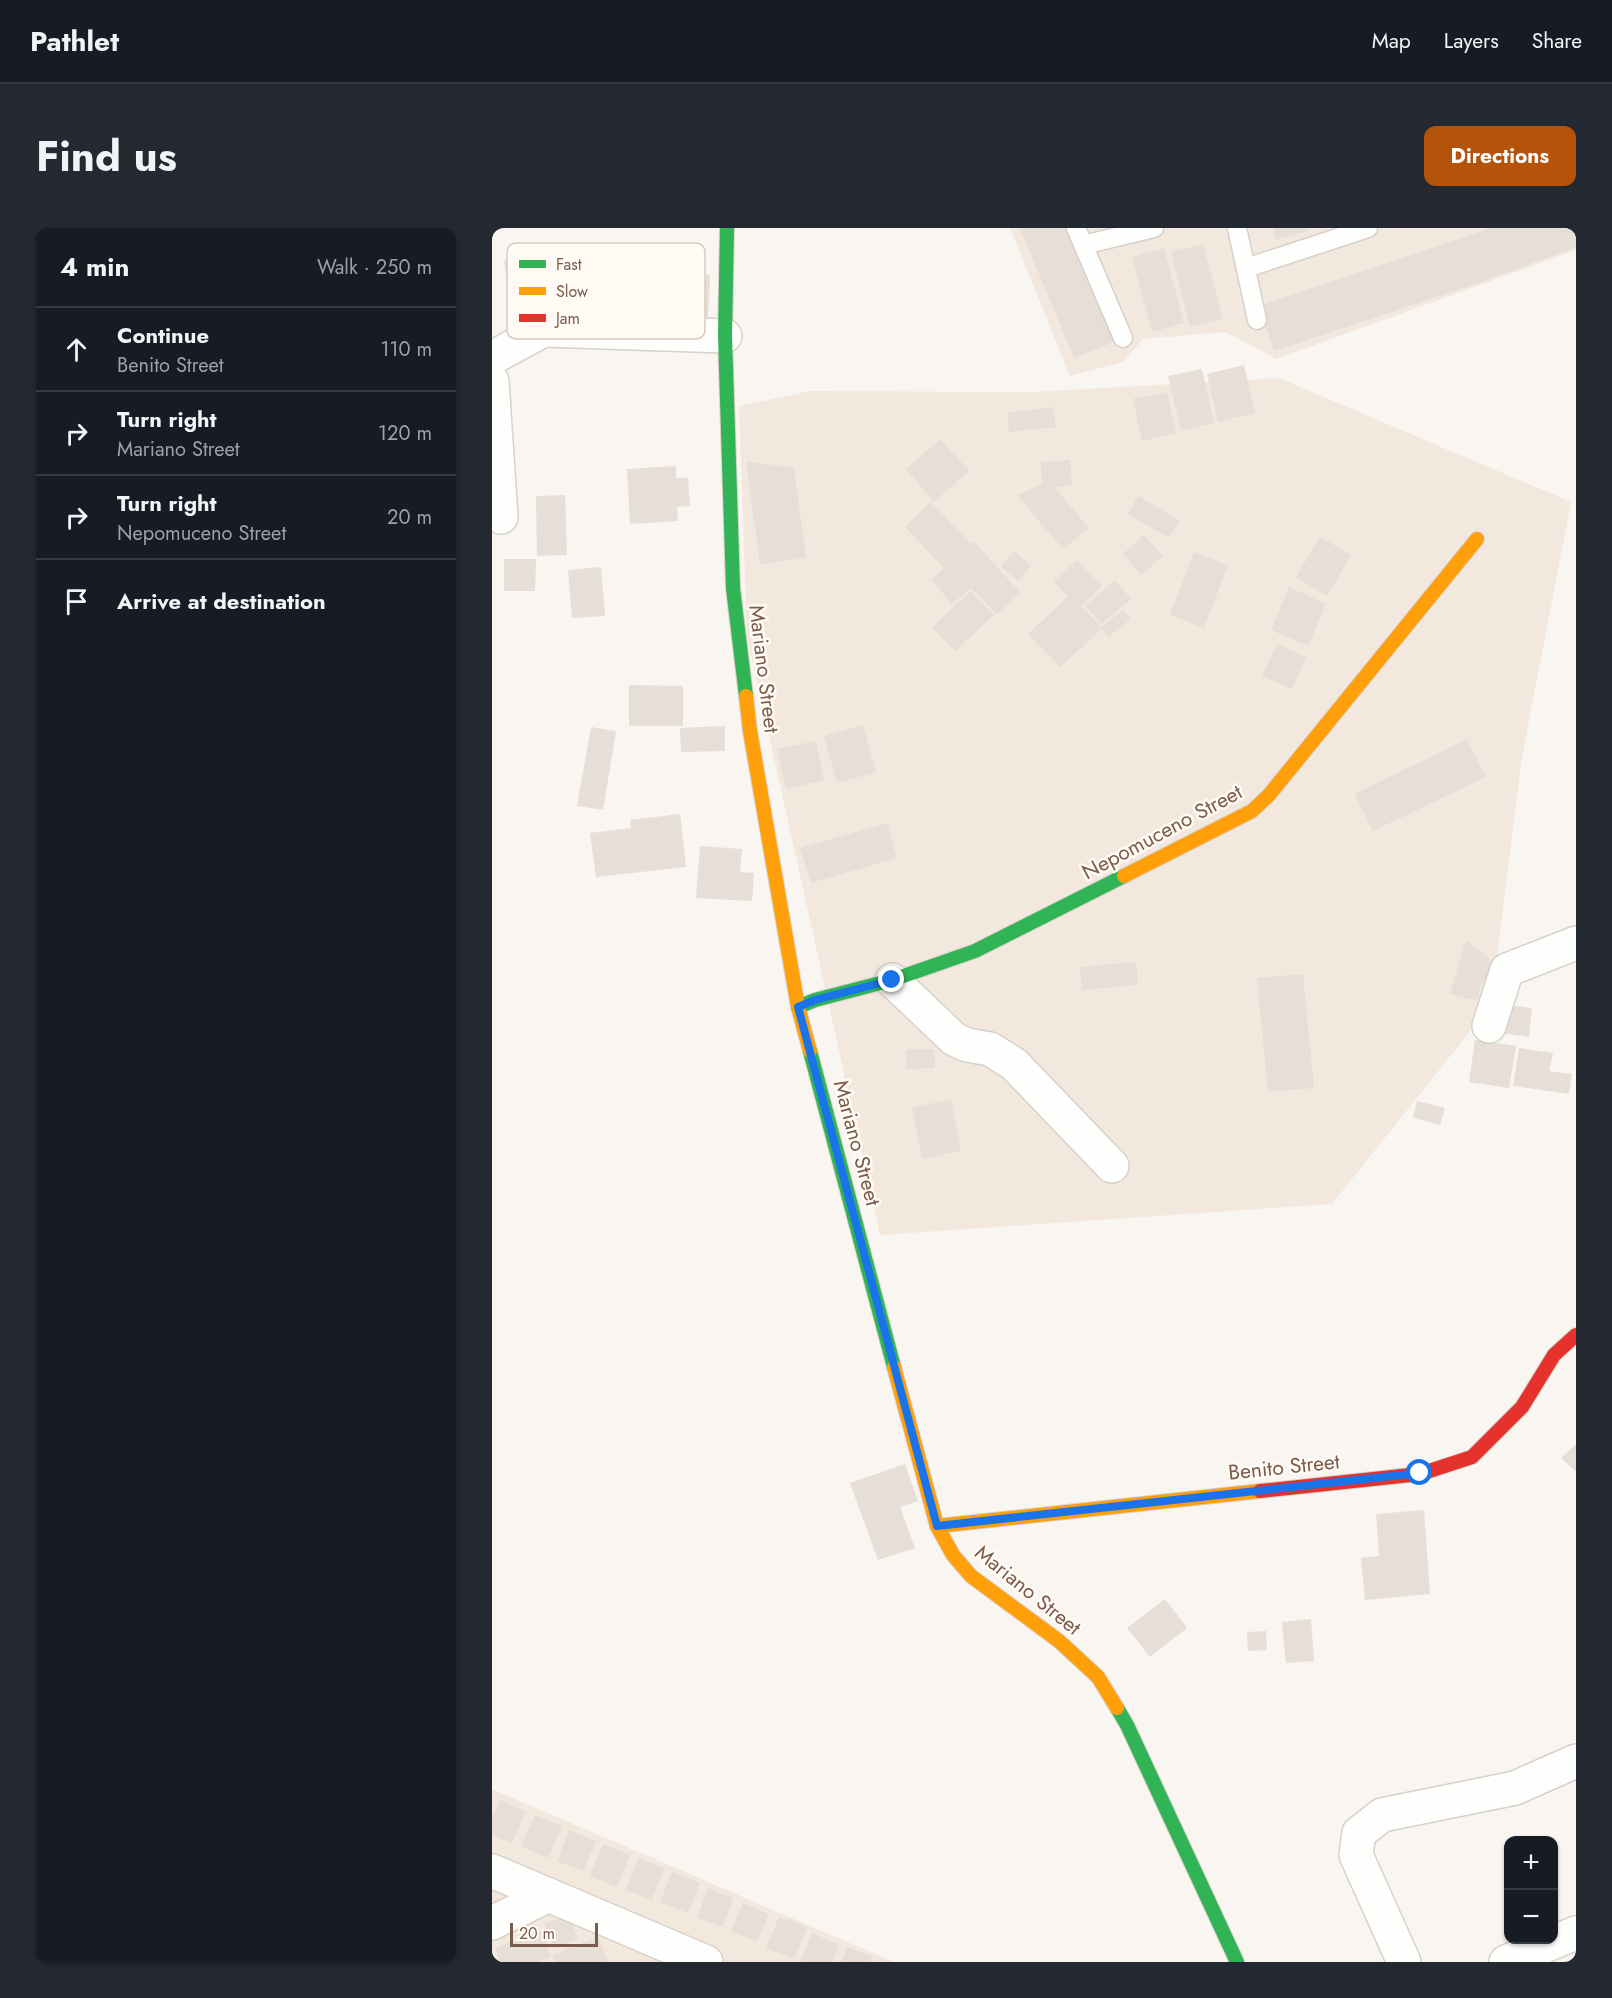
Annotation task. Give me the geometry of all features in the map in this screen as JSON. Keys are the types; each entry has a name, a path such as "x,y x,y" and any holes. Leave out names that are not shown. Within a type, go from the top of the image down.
{"main road":[{"name":"Mariano Street","path":"727,228 725,336 733,588 750,731 798,1007 937,1526 953,1556 971,1576 1059,1641 1098,1677 1127,1725 1237,1962"},
{"name":"Nepomuceno Street","path":"798,1007 815,1000 892,980 975,951 1252,811 1269,795 1477,539"},
{"name":"Benito Street","path":"937,1526 1420,1473 1472,1457 1522,1407 1554,1355 1576,1335"}],"street":[{"path":"705,335 725,336"},
{"path":"492,358 527,339"},
{"path":"492,381 501,517"},
{"path":"1489,1026 1507,970 1576,943"},
{"path":"892,980 954,1039 967,1045 990,1049 1014,1064 1112,1166"},
{"path":"1404,1962 1356,1855 1359,1833 1382,1815 1515,1788 1576,1761"},
{"path":"492,1871 549,1895 685,1959"},
{"path":"492,1923 549,1895"},
{"path":"1506,1962 1576,1933"}],"lane":[{"path":"1124,338 1080,236 1154,228"},
{"path":"1237,228 1257,320"},
{"path":"1246,268 1368,228"}],"shaded area":[{"path":"1010,228 1576,228 1576,250 1276,359 1226,332 1143,339 1123,362 1070,376"},
{"path":"1279,378 1571,502 1522,757 1491,1005 1332,1204 880,1235 747,637 739,406 810,391 1032,392"},
{"path":"492,1789 894,1962 492,1962"}],"building":[{"path":"1020,228 1067,228 1114,342 1074,358"},
{"path":"1273,228 1307,228 1308,231 1276,240"},
{"path":"1491,228 1576,228 1576,247 1484,281 1274,351 1259,306"},
{"path":"1203,244 1223,319 1190,327 1171,252"},
{"path":"1164,248 1184,323 1152,332 1132,257"},
{"path":"504,261 507,261 507,282"},
{"path":"705,275 710,275 708,318 705,318"},
{"path":"1244,365 1255,413 1218,422 1207,374"},
{"path":"1202,369 1214,423 1181,431 1168,376"},
{"path":"1167,392 1176,433 1142,441 1133,399"},
{"path":"1053,407 1056,427 1009,432 1007,413"},
{"path":"940,439 969,471 934,502 906,469"},
{"path":"1070,460 1072,485 1054,487 1089,528 1063,549 1017,495 1042,484 1041,462"},
{"path":"746,461 794,468 806,558 760,564"},
{"path":"676,466 676,478 688,478 690,506 677,507 678,521 630,524 627,469"},
{"path":"565,495 567,555 537,556 536,496"},
{"path":"1138,496 1180,521 1169,538 1128,514"},
{"path":"931,502 971,544 974,542 1020,592 997,614 971,588 952,604 931,580 944,568 905,527"},
{"path":"1144,535 1163,556 1141,575 1123,554"},
{"path":"1320,537 1351,555 1327,596 1296,577"},
{"path":"1014,551 1031,566 1018,581 1001,566"},
{"path":"1194,552 1228,565 1204,628 1170,615"},
{"path":"504,559 536,559 535,591 504,591"},
{"path":"1077,560 1102,586 1081,606 1101,627 1123,610 1131,619 1108,637 1102,629 1060,667 1028,634 1068,597 1054,582"},
{"path":"601,567 605,616 572,618 568,570"},
{"path":"1115,580 1131,599 1101,624 1085,606"},
{"path":"1289,587 1326,604 1308,646 1271,630"},
{"path":"971,591 994,615 955,651 932,627"},
{"path":"1277,644 1306,657 1292,689 1262,676"},
{"path":"629,685 683,686 683,726 629,726"},
{"path":"863,725 876,772 837,783 824,736"},
{"path":"725,726 725,751 681,752 680,728"},
{"path":"591,727 616,731 603,810 577,806"},
{"path":"1467,739 1486,777 1373,831 1355,794"},
{"path":"816,741 824,780 786,789 777,749"},
{"path":"680,814 686,867 596,877 590,833 631,828 630,820"},
{"path":"887,823 897,858 811,883 800,848"},
{"path":"700,846 742,849 740,872 754,873 752,901 696,898"},
{"path":"1466,940 1505,971 1500,988 1482,983 1477,1001 1450,994"},
{"path":"1136,962 1138,985 1082,990 1080,967"},
{"path":"1303,974 1314,1088 1268,1092 1257,978"},
{"path":"1503,1004 1532,1008 1529,1037 1499,1033"},
{"path":"1475,1040 1516,1046 1509,1088 1469,1082"},
{"path":"1519,1048 1553,1053 1549,1071 1572,1074 1569,1094 1513,1086"},
{"path":"934,1049 935,1068 906,1069 906,1050"},
{"path":"951,1100 961,1151 922,1159 912,1107"},
{"path":"1417,1101 1445,1108 1440,1125 1413,1118"},
{"path":"1576,1444 1576,1472 1561,1458"},
{"path":"905,1464 918,1501 900,1507 915,1548 878,1560 850,1483"},
{"path":"1424,1510 1430,1594 1365,1600 1361,1558 1379,1556 1376,1514"},
{"path":"1165,1599 1187,1628 1150,1657 1127,1628"},
{"path":"1311,1619 1314,1661 1286,1663 1282,1622"},
{"path":"1266,1631 1267,1650 1248,1651 1247,1632"},
{"path":"500,1800 526,1811 512,1843 492,1835 492,1818"},
{"path":"535,1815 562,1826 548,1858 521,1846"},
{"path":"569,1830 596,1841 583,1871 557,1861"},
{"path":"603,1844 630,1855 617,1887 590,1876"},
{"path":"638,1858 664,1868 652,1900 626,1890"},
{"path":"672,1872 700,1883 688,1913 660,1902"},
{"path":"708,1888 733,1898 723,1927 697,1918"},
{"path":"743,1903 769,1914 757,1942 731,1931"},
{"path":"569,1915 578,1939 554,1948 545,1924"},
{"path":"779,1917 807,1927 794,1959 766,1948"},
{"path":"541,1930 551,1957 538,1962 500,1962 495,1948"},
{"path":"812,1933 839,1945 832,1962 800,1962"},
{"path":"598,1937 608,1962 555,1962 552,1955"},
{"path":"848,1947 872,1957 870,1962 841,1962"}],"traffic: fast":[{"path":"727,228 725,336 733,588 746,696"},
{"path":"798,1007 815,1000 892,980 975,951 1124,876"},
{"path":"810,1051 894,1367"},
{"path":"1117,1708 1237,1962"}],"traffic: slow":[{"path":"1124,876 1252,811 1269,795 1477,539"},
{"path":"746,696 750,731 798,1007 810,1051"},
{"path":"894,1367 937,1526 953,1555 971,1576 1059,1641 1098,1677 1117,1708"},
{"path":"937,1526 1260,1491"}],"traffic: jam":[{"path":"1260,1491 1420,1474 1472,1457 1522,1407 1554,1355 1576,1335"}],"route":[{"path":"892,980 815,1000 798,1007 937,1526 1420,1473"}]}
